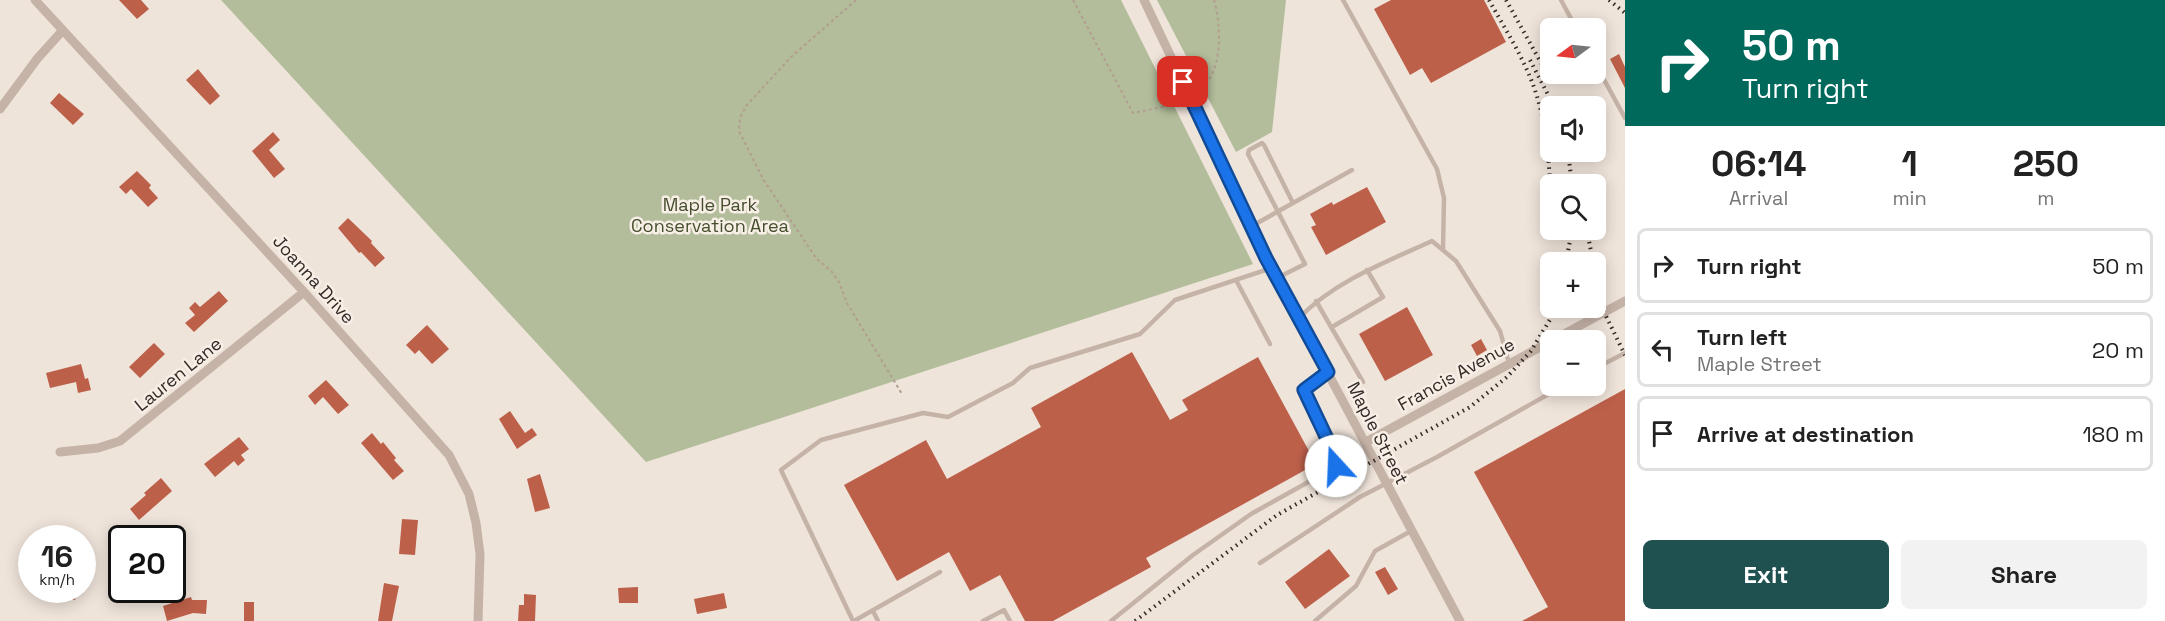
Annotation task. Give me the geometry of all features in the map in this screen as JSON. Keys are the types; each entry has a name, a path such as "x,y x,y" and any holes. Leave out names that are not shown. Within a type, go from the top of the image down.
{"street":[{"name":"Joanna Drive","path":"35,0 440,442 457,467 469,494 478,540 480,574 478,621"},
{"name":"Maple Street","path":"1144,0 1277,278 1460,621"},
{"path":"0,109 43,52 63,30"},
{"name":"Lauren Lane","path":"60,452 98,448 120,441 304,292"},
{"name":"Francis Avenue","path":"1366,442 1625,301"}],"lane":[{"path":"1343,0 1437,169 1444,198 1443,250"},
{"path":"1561,0 1571,18"},
{"path":"1606,83 1625,118"},
{"path":"1277,278 1305,264 1248,154 1249,150 1260,144 1263,145 1293,203"},
{"path":"1251,226 1352,170"},
{"path":"1299,318 1316,301 1367,270 1432,241 1456,261 1500,332 1509,363"},
{"path":"940,573 854,621 781,470 821,440 923,413 948,417 1013,383 1030,368 1140,334 1175,300 1272,268"},
{"path":"1332,327 1383,297 1367,270"},
{"path":"1236,280 1270,344"},
{"path":"1316,301 1363,382"},
{"path":"1606,363 1625,353"},
{"path":"1111,621 1193,555 1251,514 1336,466 1330,445 1304,390 1328,372"},
{"path":"1260,563 1360,497 1545,396"},
{"path":"1315,621 1356,586 1375,550 1411,531"},
{"path":"983,621 1004,610 1010,621"},
{"path":"873,611 878,621"}],"path":[{"path":"856,0 791,57 746,106 740,118 739,131 763,179 816,258 832,272 839,282 847,303 902,394"},
{"path":"1073,0 1133,113 1192,102 1211,77 1217,62 1214,0"}],"green space":[{"name":"Maple Park Conservation Area","path":"221,0 1121,0 1253,264 646,462"},
{"path":"1157,0 1286,0 1272,132 1236,152"}],"building":[{"path":"119,0 141,0 149,9 137,19"},
{"path":"1391,0 1484,0 1506,42 1431,83 1422,68 1410,75 1374,9"},
{"path":"1619,54 1625,67 1625,88 1610,59"},
{"path":"198,69 220,96 210,105 186,80"},
{"path":"59,93 84,114 73,125 50,103"},
{"path":"273,132 280,140 269,150 285,169 274,178 252,151"},
{"path":"137,171 151,185 149,188 158,198 148,207 131,189 126,194 119,187"},
{"path":"1367,187 1386,222 1326,255 1311,227 1316,225 1310,214"},
{"path":"348,218 372,241 371,243 385,258 375,267 361,252 359,253 338,228"},
{"path":"219,291 228,301 194,332 185,323 195,315 189,308 195,302 200,307"},
{"path":"1407,307 1433,355 1385,381 1359,334"},
{"path":"427,325 449,349 432,364 419,350 415,354 406,345"},
{"path":"1481,339 1487,350 1477,356 1471,345"},
{"path":"154,343 165,354 140,378 129,367"},
{"path":"1132,352 1170,420 1188,410 1182,400 1258,357 1316,464 1146,558 1151,567 1053,621 1025,621 1000,575 970,591 949,552 897,581 844,485 926,440 947,479 1041,427 1031,408"},
{"path":"81,364 91,390 78,393 76,382 50,388 46,373"},
{"path":"326,380 349,405 338,414 323,397 315,405 308,396"},
{"path":"1625,389 1625,621 1522,621 1548,607 1474,472"},
{"path":"510,411 525,433 532,428 537,435 517,449 499,419"},
{"path":"372,433 381,444 383,442 404,471 393,480 361,443"},
{"path":"239,437 249,449 241,455 245,460 238,466 234,461 215,477 204,464"},
{"path":"540,474 550,508 535,512 527,479"},
{"path":"161,478 172,491 139,520 130,509"},
{"path":"402,519 418,520 415,555 399,554"},
{"path":"1329,549 1350,576 1305,609 1285,582"},
{"path":"1385,567 1398,589 1388,595 1375,572"},
{"path":"384,583 399,586 392,621 378,621"},
{"path":"638,587 638,603 619,603 618,588"},
{"path":"724,593 727,608 697,614 694,599"},
{"path":"524,594 536,595 535,621 518,621 519,605 524,605"},
{"path":"191,597 192,600 207,600 206,614 193,613 167,621 163,606 186,603 186,599"},
{"path":"244,602 254,602 254,621 244,621"}],"railway":[{"path":"1489,0 1531,78 1545,131 1549,174"},
{"path":"1506,0 1540,61"},
{"path":"1609,0 1625,13"},
{"path":"1530,60 1549,96"},
{"path":"1569,162 1571,174"},
{"path":"1568,252 1570,240"},
{"path":"1589,240 1591,252"},
{"path":"1606,316 1625,355"},
{"path":"1135,621 1277,515 1470,407 1507,377 1531,351 1551,318"}],"route":[{"path":"1183,82 1266,258 1328,372 1304,390 1330,445 1336,466"}]}
